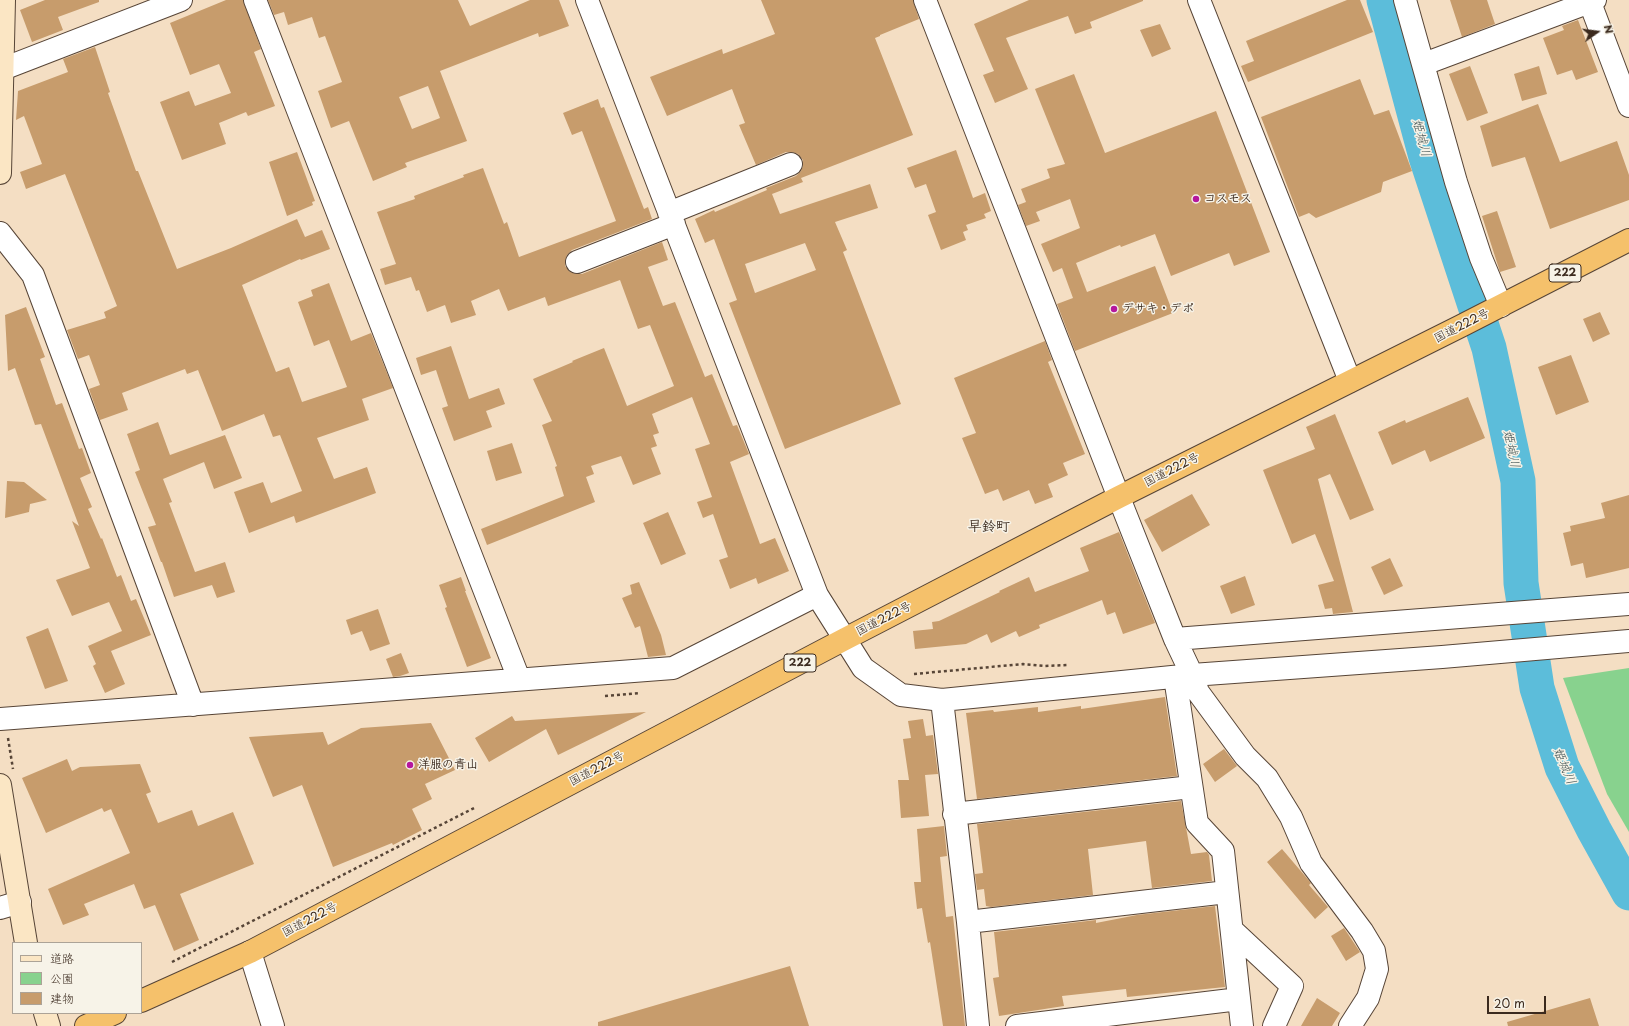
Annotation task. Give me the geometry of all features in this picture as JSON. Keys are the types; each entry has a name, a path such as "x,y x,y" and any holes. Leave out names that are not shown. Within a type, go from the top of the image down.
{"highway":[{"name":"国道222号","path":"142,1001 250,952 845,639 1119,497 1501,306 1629,240"},
{"path":"86,1026 113,1014"}],"street":[{"path":"0,173 1,70 4,0"},
{"path":"1,70 181,0"},
{"path":"255,0 519,679"},
{"path":"587,0 817,595 863,668 902,695 942,700 1184,676 1442,657 1555,646 1629,641"},
{"path":"926,0 1175,639 1184,676 1191,787 1197,823 1223,851 1242,1026"},
{"path":"1199,0 1350,382"},
{"path":"1405,0 1456,182 1481,258 1501,306"},
{"path":"1424,64 1591,1 1629,106"},
{"path":"577,262 791,164"},
{"path":"0,232 33,275 193,705"},
{"path":"0,719 673,668 817,595"},
{"path":"1175,639 1629,604"},
{"path":"1184,676 1198,692 1245,756 1267,778 1291,816 1311,863 1362,931 1374,951 1377,969 1368,998 1350,1026"},
{"path":"942,700 954,814 968,922 978,1026"},
{"path":"0,786 10,905 26,942"},
{"path":"954,814 1191,787"},
{"path":"968,922 1227,892"},
{"path":"1232,930 1292,986 1274,1026"},
{"path":"250,952 273,1026"},
{"path":"1017,1026 1239,999"},
{"path":"45,1014 49,1026"}],"path":[{"path":"913,674 1023,664 1045,666 1069,665"},
{"path":"598,696 643,693"},
{"path":"169,964 480,805"}],"green space":[{"path":"1629,668 1629,832 1607,794 1563,678"}],"building":[{"path":"45,0 99,0 99,2 58,17 63,30 32,42 20,10"},
{"path":"226,0 243,0 261,49 254,52 275,106 248,116 246,112 219,123 226,144 182,160 160,102 189,91 195,106 231,93 219,64 190,75 170,23"},
{"path":"268,0 458,0 470,26 530,0 559,0 569,26 539,37 538,33 440,71 467,141 405,163 407,167 373,181 349,121 331,128 318,91 342,82 325,36 319,38 312,17 288,25 284,12 274,15","holes":["428,86 440,118 412,129 399,97"]},
{"path":"761,0 913,0 919,19 875,38 913,135 801,178 803,182 772,194 780,214 870,184 878,208 835,222 847,250 843,252 901,404 785,449 729,303 737,300 714,239 705,243 695,219 714,210 715,212 767,190 766,188 796,176 801,171 803,160 798,154 786,152 756,165 739,125 745,123 732,89 667,116 650,77 722,49 723,54 775,34","holes":["805,243 816,270 755,293 745,264"]},
{"path":"1029,0 1143,1 1090,22 1092,28 1075,34 1068,16 1006,38 1028,89 995,103 983,75 994,71 974,24"},
{"path":"1347,0 1360,0 1373,32 1248,82 1241,66 1254,61 1246,41"},
{"path":"1450,0 1487,0 1495,24 1462,37"},
{"path":"1578,20 1598,72 1576,80 1572,70 1557,75 1543,38 1564,30 1562,26"},
{"path":"1160,24 1171,49 1152,57 1140,30"},
{"path":"95,47 110,92 108,93 136,171 138,171 177,269 231,248 297,219 305,237 322,230 330,249 301,260 300,259 242,285 276,372 289,367 302,402 347,387 329,340 314,346 298,302 313,296 311,290 329,283 351,341 371,333 393,388 362,399 369,420 317,438 334,479 367,467 376,493 296,523 294,516 249,533 234,492 263,482 271,503 302,491 280,435 273,437 264,414 222,431 198,370 187,374 185,369 122,393 128,410 100,420 89,389 100,385 89,355 78,359 67,330 106,318 104,312 117,306 65,174 26,189 20,172 42,164 24,116 16,120 18,91 68,72 63,59"},
{"path":"1470,66 1488,113 1467,121 1449,74"},
{"path":"1539,66 1547,94 1522,101 1514,74"},
{"path":"1074,74 1105,153 1216,111 1270,252 1234,266 1229,253 1171,276 1155,234 1121,247 1120,245 1076,263 1087,292 1155,266 1173,313 1075,351 1057,304 1073,298 1062,268 1053,272 1041,244 1080,228 1070,199 1036,212 1040,221 1026,226 1018,205 1026,202 1021,189 1050,178 1047,169 1065,164 1035,89"},
{"path":"1360,79 1374,115 1389,110 1412,171 1383,182 1381,192 1316,218 1309,213 1299,217 1261,117"},
{"path":"598,99 601,108 604,107 644,209 648,207 652,219 572,250 567,255 565,266 570,272 582,274 662,242 668,260 648,267 663,306 675,302 705,377 712,374 733,426 737,425 749,454 730,462 760,544 775,538 789,571 758,584 756,578 730,589 719,560 728,557 713,514 703,518 697,502 712,497 695,449 710,444 692,397 652,414 659,433 653,435 657,446 651,448 661,474 633,485 621,456 591,466 594,474 586,477 595,502 487,545 481,529 564,496 555,467 557,466 542,425 552,421 533,379 604,348 627,406 674,386 650,325 638,329 620,280 548,306 545,297 508,311 499,289 471,301 476,315 451,323 445,305 427,312 419,290 416,291 411,277 385,285 380,269 396,264 377,212 415,199 414,196 483,168 504,224 507,222 519,257 616,221 582,131 572,135 563,113"},
{"path":"1538,104 1560,162 1617,141 1629,175 1629,200 1550,229 1525,157 1492,167 1480,126"},
{"path":"956,150 973,198 985,193 991,211 984,214 986,218 966,225 968,230 963,232 966,240 941,250 928,215 936,212 926,184 915,188 907,168"},
{"path":"297,152 315,201 312,202 313,205 287,216 269,162"},
{"path":"1497,211 1516,267 1500,272 1482,216"},
{"path":"26,307 45,357 40,359 56,405 62,403 79,449 82,448 91,473 80,478 92,507 88,509 101,539 102,538 117,577 121,575 131,601 136,599 151,635 111,651 125,684 105,693 93,666 96,664 88,646 122,631 109,602 72,616 56,580 90,568 72,521 79,526 41,424 35,425 15,368 8,371 5,315"},
{"path":"1600,312 1610,334 1593,342 1583,319"},
{"path":"1045,341 1052,360 1048,362 1085,454 1063,463 1068,475 1048,484 1053,497 1035,504 1029,490 1003,501 998,489 985,494 962,438 976,433 954,378"},
{"path":"451,346 469,399 499,388 505,404 486,411 492,427 454,441 442,408 448,406 436,370 421,375 416,358"},
{"path":"1571,355 1589,402 1556,415 1538,367"},
{"path":"1468,397 1485,438 1430,462 1425,450 1392,465 1378,432 1405,420 1406,423"},
{"path":"1335,414 1374,510 1350,520 1330,474 1318,479 1353,612 1333,614 1332,608 1325,609 1318,585 1334,581 1315,534 1292,544 1263,470 1315,449 1306,427"},
{"path":"158,422 170,455 225,435 242,478 214,489 204,462 163,479 172,502 169,503 195,572 225,562 235,592 217,598 212,585 174,597 148,527 156,525 135,472 140,470 127,434"},
{"path":"512,443 522,473 496,481 487,451"},
{"path":"7,481 24,482 47,500 30,504 29,512 5,518"},
{"path":"1192,494 1210,525 1162,552 1144,520"},
{"path":"1629,495 1629,568 1586,578 1583,563 1571,566 1563,533 1571,531 1570,526 1605,518 1601,503"},
{"path":"668,512 686,554 661,565 643,523"},
{"path":"1119,532 1155,623 1123,634 1115,612 1107,615 1102,600 1039,625 1040,628 1019,637 1016,631 991,643 987,634 966,644 915,649 913,631 933,629 932,622 939,621 1029,577 1035,592 1089,571 1080,548"},
{"path":"1390,558 1403,586 1384,595 1371,567"},
{"path":"1245,576 1255,605 1231,614 1220,586"},
{"path":"461,577 491,658 467,667 445,608 447,607 439,585"},
{"path":"639,582 661,635 666,655 648,657 640,626 635,628 622,598 632,594 630,585"},
{"path":"378,609 390,644 370,651 362,631 351,635 346,620"},
{"path":"48,628 68,681 45,689 26,637"},
{"path":"401,653 409,673 393,677 386,659"},
{"path":"1165,697 1177,776 977,799 966,713 993,710 994,712 1038,707 1038,712 1081,706 1081,709"},
{"path":"646,712 558,755 546,729 489,762 475,738 512,716 515,721"},
{"path":"923,719 926,736 933,735 938,774 925,775 929,816 901,818 898,780 909,780 903,739 911,738 908,721"},
{"path":"431,723 455,770 425,784 432,799 412,809 422,830 393,845 392,843 333,867 302,785 273,797 249,737 323,732 328,745 361,728"},
{"path":"1224,749 1237,766 1215,782 1203,764"},
{"path":"67,759 72,771 80,767 140,764 151,792 146,794 158,823 192,810 198,826 233,812 254,864 180,894 199,940 174,951 155,905 144,909 134,884 84,904 89,915 63,925 48,889 130,853 111,809 104,812 102,808 46,833 22,778"},
{"path":"1181,801 1191,854 1207,852 1209,855 1212,881 1152,888 1146,841 1088,849 1093,895 991,907 986,906 984,889 977,890 975,874 983,873 977,824"},
{"path":"944,826 947,856 940,857 946,917 953,916 965,1026 943,1026 930,942 928,943 922,908 917,909 914,882 921,882 917,829"},
{"path":"1282,849 1311,883 1309,885 1328,907 1315,919 1267,862"},
{"path":"1215,906 1225,987 1127,997 1126,989 1062,996 1064,1006 999,1016 993,978 999,977 994,932 1096,920 1096,923 1137,915"},
{"path":"1344,928 1360,952 1346,961 1331,936"},
{"path":"790,966 809,1026 598,1026 598,1022"},
{"path":"1317,998 1340,1013 1332,1026 1301,1026"},
{"path":"1590,998 1599,1026 1508,1026 1507,1022"}],"waterway":[{"name":"姫城川","path":"1384,0 1426,157 1489,348 1518,481 1521,583 1537,688 1562,767 1594,830 1629,893"}],"place":[{"name":"コスモス","path":"1196,199"},
{"name":"デサキ・デポ","path":"1114,309"},
{"name":"洋服の青山","path":"410,765"}],"district":[{"name":"早鈴町","path":"989,527"}]}
